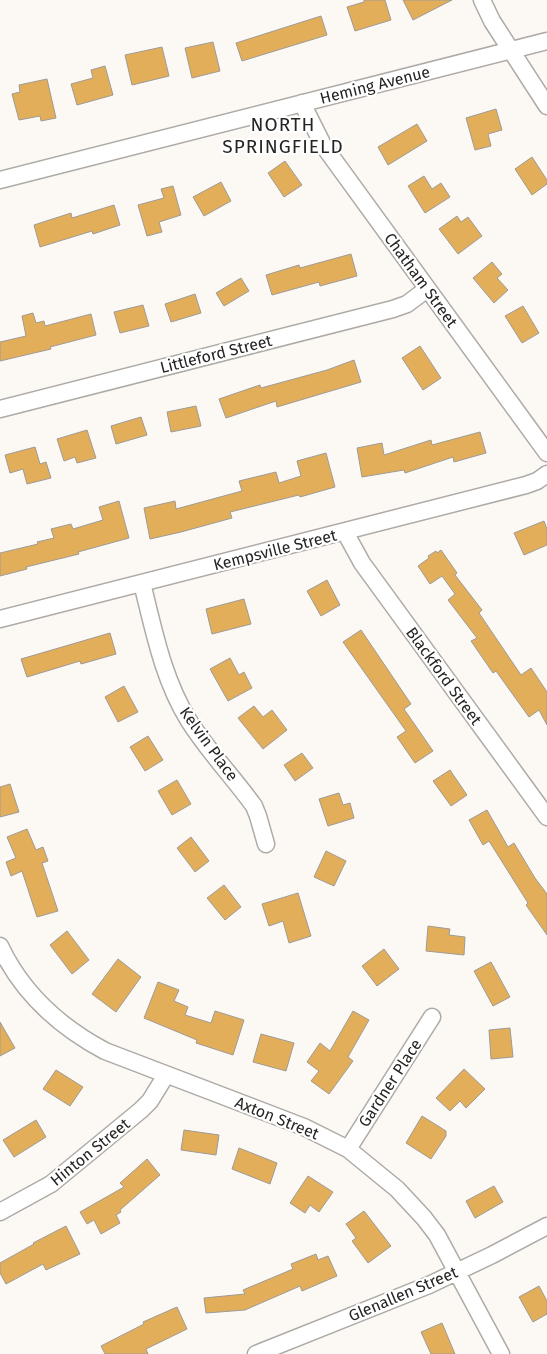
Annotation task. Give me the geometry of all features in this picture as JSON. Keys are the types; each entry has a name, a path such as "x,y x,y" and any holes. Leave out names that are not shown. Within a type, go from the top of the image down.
{"street":[{"path":"482,0 492,21 547,106"},
{"name":"Heming Avenue","path":"0,180 547,41"},
{"name":"Chatham Street","path":"302,103 323,145 547,453"},
{"name":"Littleford Street","path":"0,409 392,310 407,304 427,288"},
{"name":"Kempsville Street","path":"0,619 526,485 537,481 547,474"},
{"name":"Blackford Street","path":"345,532 362,563 547,817"},
{"name":"Kelvin Place","path":"142,583 162,664 170,684 188,720 254,806 266,844"},
{"name":"Axton Street","path":"0,946 4,967 40,1004 67,1028 105,1052 304,1127 348,1149 397,1189 437,1235 501,1354"},
{"name":"Gardner Place","path":"348,1149 432,1017"},
{"name":"Hinton Street","path":"0,1212 34,1195 73,1167 141,1110 150,1101 166,1075"},
{"name":"Glenallen Street","path":"256,1354 429,1285 547,1226"}],"building":[{"path":"364,0 385,0 391,20 355,31 347,7 364,2"},
{"path":"403,0 452,0 413,20"},
{"path":"321,16 327,35 242,61 236,43"},
{"path":"213,42 220,71 192,78 185,48"},
{"path":"162,47 169,76 132,85 125,55"},
{"path":"105,66 113,95 77,105 71,84 93,78 91,70"},
{"path":"47,79 56,118 41,121 40,116 19,120 12,94 20,92 19,85"},
{"path":"496,109 502,130 488,134 491,146 475,150 466,118"},
{"path":"417,124 427,141 388,165 378,147"},
{"path":"532,157 547,180 547,184 532,195 515,169"},
{"path":"285,161 302,185 284,197 268,173"},
{"path":"424,176 432,189 441,183 450,197 425,213 408,186"},
{"path":"221,182 231,201 204,216 193,197"},
{"path":"173,186 181,215 159,222 162,232 147,236 138,205 164,198 161,189"},
{"path":"114,205 120,225 93,234 92,231 40,247 34,225 71,213 72,218"},
{"path":"457,216 461,222 468,217 482,236 458,254 439,229"},
{"path":"351,254 357,276 320,286 319,282 272,295 266,275 299,265 300,268"},
{"path":"492,262 502,274 497,278 508,290 494,303 473,278"},
{"path":"241,278 249,291 224,306 216,293"},
{"path":"195,294 201,313 171,322 165,304"},
{"path":"143,305 149,326 120,333 114,312"},
{"path":"523,306 539,333 522,343 505,316"},
{"path":"33,313 36,323 44,321 45,326 91,314 96,335 50,347 51,349 0,361 0,342 26,336 22,316"},
{"path":"420,346 441,378 423,390 402,358"},
{"path":"354,360 361,382 277,407 276,401 226,418 219,399 260,385 261,388 327,370"},
{"path":"196,406 201,426 171,432 167,412"},
{"path":"141,417 147,435 116,444 111,426"},
{"path":"87,430 96,458 77,463 75,457 64,461 57,439"},
{"path":"480,432 486,453 454,462 453,457 405,473 404,470 362,477 357,448 382,443 384,455 431,440 432,445"},
{"path":"35,447 40,464 46,462 51,478 27,484 23,469 10,473 5,455"},
{"path":"326,453 335,487 300,497 299,495 230,512 232,518 150,539 144,508 175,501 176,509 242,491 239,481 276,472 279,483 301,476 297,461"},
{"path":"119,501 129,538 0,576 0,553 54,538 51,529 71,524 73,529 103,520 99,507"},
{"path":"544,521 547,529 547,545 524,555 514,533"},
{"path":"441,550 457,573 455,575 482,610 479,613 521,675 531,668 547,692 547,725 539,710 529,717 496,671 493,673 471,641 477,638 448,600 455,594 442,576 430,584 418,566 429,558 428,556"},
{"path":"327,580 340,605 321,616 307,591"},
{"path":"244,599 251,624 212,634 206,609"},
{"path":"361,630 411,704 404,709 433,751 415,763 397,737 406,731 343,642"},
{"path":"110,633 116,654 81,664 80,661 27,677 21,659"},
{"path":"230,658 239,675 244,672 252,688 228,701 210,669"},
{"path":"124,686 138,712 118,722 105,697"},
{"path":"254,706 263,717 272,710 287,730 263,749 238,718"},
{"path":"148,736 163,760 145,771 130,747"},
{"path":"302,753 313,768 295,781 284,765"},
{"path":"450,770 467,795 451,806 433,781"},
{"path":"177,780 191,804 172,815 158,791"},
{"path":"10,784 19,812 0,817 0,787"},
{"path":"339,793 343,805 350,803 354,818 328,826 319,799"},
{"path":"487,810 508,847 514,843 547,894 547,935 526,905 528,903 489,841 483,845 469,820"},
{"path":"27,829 36,850 43,847 48,861 42,863 58,911 37,917 22,871 11,876 6,862 16,858 7,837"},
{"path":"191,837 209,861 195,872 177,848"},
{"path":"326,851 346,861 334,886 314,877"},
{"path":"224,885 241,907 225,920 207,898"},
{"path":"298,893 311,936 289,943 283,921 269,926 262,904"},
{"path":"428,926 450,929 449,935 465,937 464,955 426,951"},
{"path":"67,931 89,960 72,974 50,945"},
{"path":"384,949 399,969 377,986 362,966"},
{"path":"118,959 141,977 116,1012 92,994"},
{"path":"491,962 510,997 493,1006 474,971"},
{"path":"158,982 179,990 174,1001 188,1007 185,1015 211,1023 215,1011 244,1020 233,1055 196,1043 197,1040 144,1018"},
{"path":"353,1011 369,1020 348,1057 353,1061 329,1094 311,1081 319,1071 307,1062 320,1043 330,1051"},
{"path":"0,1022 15,1048 0,1056"},
{"path":"510,1028 513,1057 491,1059 489,1030"},
{"path":"261,1034 294,1043 286,1071 253,1062"},
{"path":"464,1069 485,1089 466,1108 460,1101 450,1111 436,1098"},
{"path":"56,1070 83,1087 70,1106 43,1089"},
{"path":"422,1116 446,1131 446,1136 431,1159 406,1143"},
{"path":"36,1120 46,1137 14,1157 3,1140"},
{"path":"184,1130 219,1135 216,1155 181,1150"},
{"path":"239,1148 277,1163 270,1184 232,1169"},
{"path":"147,1159 160,1175 120,1210 121,1212 116,1215 120,1223 101,1234 94,1220 87,1224 80,1212 124,1187 120,1183"},
{"path":"308,1176 333,1192 319,1212 310,1205 305,1213 290,1203"},
{"path":"494,1186 503,1202 475,1218 466,1201"},
{"path":"364,1211 391,1246 368,1263 352,1241 356,1238 346,1224"},
{"path":"66,1226 80,1254 46,1270 43,1264 6,1284 0,1273 0,1263"},
{"path":"316,1254 318,1260 328,1256 337,1276 302,1291 300,1286 245,1310 206,1313 204,1298 245,1294 243,1290 293,1269 291,1264"},
{"path":"539,1286 547,1301 547,1314 533,1322 519,1297"},
{"path":"177,1307 187,1329 146,1349 148,1354 105,1354 101,1346 144,1324 143,1322"},
{"path":"442,1323 455,1354 431,1354 421,1332"}],"district":[{"name":"NORTH SPRINGFIELD","path":"283,135"}]}
